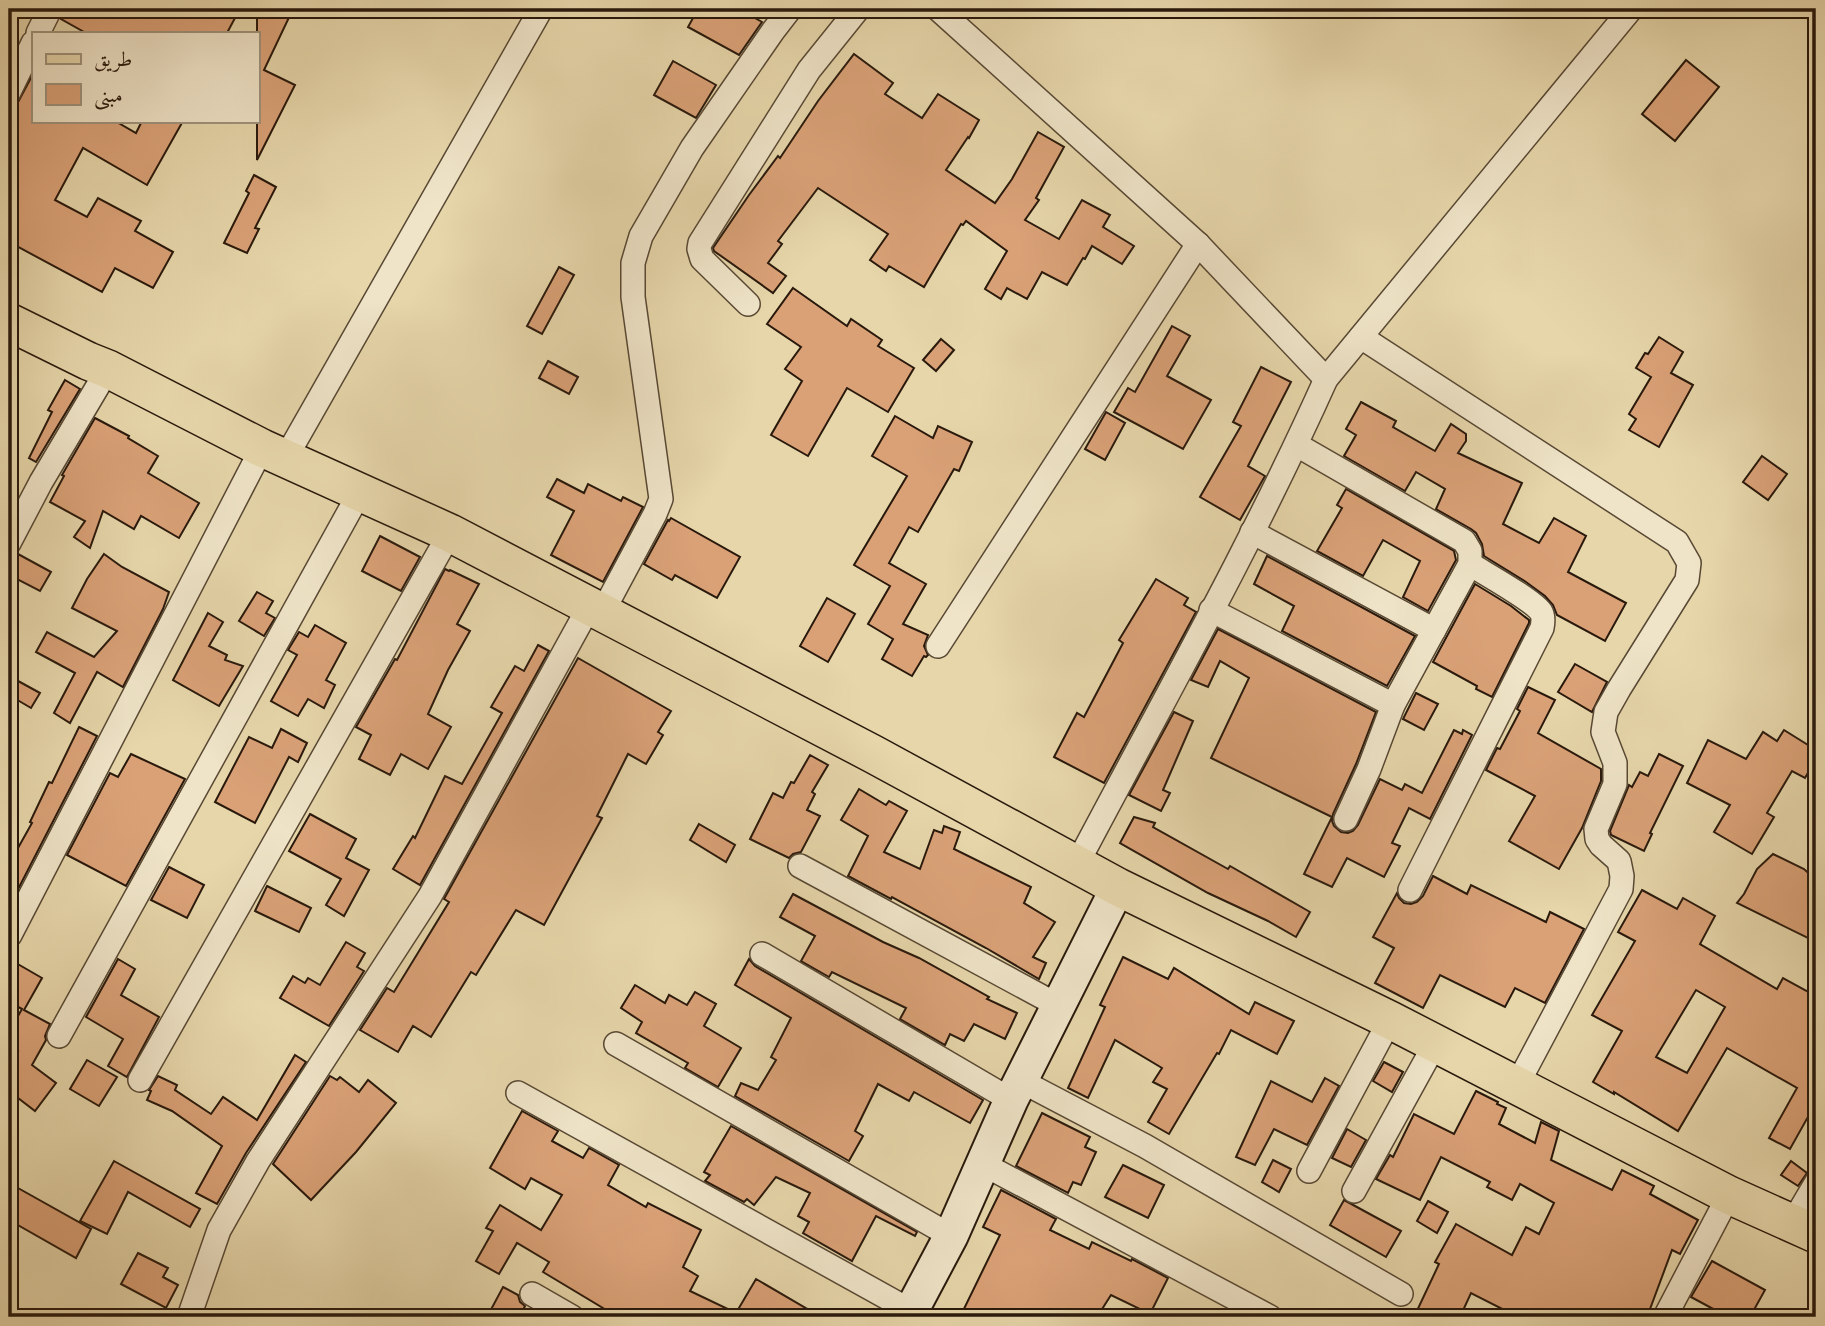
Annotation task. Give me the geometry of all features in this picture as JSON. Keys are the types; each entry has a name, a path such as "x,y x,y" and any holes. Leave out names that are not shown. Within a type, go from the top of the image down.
{"main road":[{"path":"9,322 274,454 450,533 873,754 1118,887 1390,1020 1729,1195 1805,1228"},
{"path":"914,1315 1016,1091 1118,887"}],"street":[{"path":"38,32 50,9"},
{"path":"10,935 274,454 541,9"},
{"path":"189,1317 219,1230 258,1161 430,895 595,610 655,514 660,499 633,297 633,263 641,236 692,148 790,9"},
{"path":"748,304 702,259 700,243 809,70 858,9"},
{"path":"938,9 1198,244 1326,379"},
{"path":"1077,864 1297,445 1326,379 1631,9"},
{"path":"9,92 32,45"},
{"path":"937,646 1198,244"},
{"path":"1361,337 1676,542 1689,563 1687,580 1606,712 1602,732 1615,762 1615,784 1596,829 1601,845 1619,861 1621,889 1517,1085"},
{"path":"9,542 108,369"},
{"path":"1297,445 1464,541 1469,551 1470,564 1393,705 1370,769 1346,819"},
{"path":"59,1036 360,492"},
{"path":"1252,532 1434,630"},
{"path":"140,1080 450,533"},
{"path":"1410,890 1542,628 1541,611 1470,564"},
{"path":"1211,610 1393,705"},
{"path":"800,866 1059,1006"},
{"path":"762,954 1016,1091 1145,1146 1401,1294"},
{"path":"1309,1171 1390,1020"},
{"path":"616,1044 951,1236"},
{"path":"1354,1191 1435,1044"},
{"path":"518,1093 914,1315"},
{"path":"983,1164 1270,1317"},
{"path":"1805,1228 1816,1183"},
{"path":"1665,1317 1729,1195"},
{"path":"532,1294 572,1317"}],"building":[{"path":"64,9 217,9 235,18 228,32 84,32 61,19"},
{"path":"261,9 293,9 264,70 295,85 257,160 259,32 257,17"},
{"path":"698,9 739,9 762,22 739,55 688,27"},
{"path":"854,54 893,83 885,94 922,118 938,94 979,120 946,170 995,203 1012,179 1038,132 1064,147 1036,198 1039,200 1025,220 1059,239 1082,200 1110,215 1103,227 1134,246 1122,264 1092,246 1067,285 1042,272 1027,299 1007,288 1001,299 985,289 1007,251 966,221 961,224 924,287 889,266 886,271 870,260 888,234 818,188 778,241 782,244 768,263 786,276 773,293 714,251 713,248 749,195 778,156 780,158"},
{"path":"1686,60 1719,87 1675,141 1642,114"},
{"path":"673,61 716,85 696,118 654,95"},
{"path":"32,76 32,122 117,122 136,133 142,122 182,122 147,185 83,148 55,200 87,217 98,198 141,221 135,231 173,252 153,288 115,268 102,292 9,242 9,235 16,221 9,218 9,119"},
{"path":"254,175 276,187 255,228 259,229 247,253 224,243 249,193 246,191"},
{"path":"559,267 574,275 542,334 527,326"},
{"path":"793,288 847,326 851,319 882,340 878,346 914,368 888,412 847,388 808,456 771,435 802,381 785,369 801,347 767,324"},
{"path":"1172,326 1190,336 1167,376 1211,400 1183,449 1114,412 1128,388 1135,392"},
{"path":"1659,337 1683,352 1671,373 1693,385 1659,447 1629,430 1636,419 1629,414 1651,377 1636,368"},
{"path":"941,339 954,350 936,371 923,360"},
{"path":"548,361 578,377 569,394 539,378"},
{"path":"1261,367 1291,382 1248,466 1265,476 1240,520 1200,497 1241,426 1233,422"},
{"path":"65,380 80,389 36,462 29,458 52,412 48,410"},
{"path":"1361,402 1396,421 1393,427 1435,451 1451,424 1466,434 1466,441 1458,453 1522,483 1503,524 1539,543 1554,518 1586,536 1568,572 1626,603 1605,641 1557,615 1545,596 1484,556 1476,533 1436,509 1445,489 1416,472 1405,491 1344,456 1356,435 1346,429"},
{"path":"1106,412 1125,423 1105,460 1085,449"},
{"path":"895,416 933,438 938,426 972,442 959,471 954,469 918,532 909,527 889,563 926,584 903,624 928,635 924,646 928,655 924,656 912,676 882,659 893,639 868,624 890,586 854,565 907,476 872,456"},
{"path":"95,418 129,436 128,438 158,456 148,473 199,503 179,538 141,516 134,529 103,511 90,548 74,537 85,521 50,502 64,476 62,475"},
{"path":"1762,456 1787,474 1768,500 1743,482"},
{"path":"557,479 584,493 588,484 621,501 623,497 643,507 603,582 551,555 574,511 547,497"},
{"path":"1346,489 1454,551 1456,560 1428,611 1403,597 1420,561 1383,540 1363,576 1317,551 1342,508 1337,505"},
{"path":"671,518 740,557 717,598 675,575 672,580 644,564"},
{"path":"380,536 420,557 401,591 362,571"},
{"path":"18,554 51,572 40,591 9,575 9,557"},
{"path":"104,554 122,567 169,592 123,687 97,672 70,723 54,713 75,673 36,652 47,632 94,657 117,631 72,608"},
{"path":"1267,556 1415,636 1387,686 1282,631 1294,606 1254,584"},
{"path":"445,569 479,584 457,624 470,631 428,714 451,727 428,769 401,754 390,775 359,759 371,735 356,727 395,659 397,660"},
{"path":"1156,579 1188,598 1184,605 1196,612 1104,783 1054,757 1077,713 1084,717 1123,643 1119,640"},
{"path":"1475,584 1529,620 1492,697 1433,662"},
{"path":"257,592 273,601 266,613 275,618 264,636 239,621"},
{"path":"827,598 855,614 828,662 800,646"},
{"path":"208,613 223,622 209,646 227,655 225,660 243,666 219,706 173,680"},
{"path":"315,625 346,643 326,680 335,685 324,708 308,699 298,716 271,701 297,655 288,650 299,632 308,637"},
{"path":"1218,629 1376,712 1333,814 1334,826 1341,832 1353,831 1358,825 1380,779 1402,790 1405,784 1422,793 1454,730 1462,734 1463,730 1472,735 1430,819 1409,808 1392,843 1400,846 1384,877 1347,858 1332,887 1304,874 1332,817 1211,758 1249,678 1220,661 1208,687 1191,680"},
{"path":"538,645 549,651 420,885 393,869 413,836 415,838 445,776 462,784 502,713 491,707 515,666 524,671"},
{"path":"578,658 671,711 658,732 663,735 646,764 628,754 597,816 602,818 544,925 516,910 476,975 471,972 431,1037 413,1026 398,1052 360,1030 387,988 394,992 449,902 444,899"},
{"path":"1575,664 1607,682 1592,712 1558,692"},
{"path":"9,676 40,693 31,708 9,695"},
{"path":"1528,687 1555,700 1538,733 1601,769 1601,781 1582,828 1559,869 1509,841 1535,796 1486,770 1520,711 1517,709"},
{"path":"1416,693 1438,704 1424,730 1403,719"},
{"path":"1174,712 1193,721 1163,790 1170,793 1161,811 1129,795"},
{"path":"79,727 97,736 13,899 9,896 9,864"},
{"path":"281,729 307,743 298,762 289,757 255,823 215,802 249,737 272,748"},
{"path":"1784,730 1816,750 1816,759 1805,778 1792,771 1767,813 1774,817 1752,854 1714,832 1730,805 1687,783 1708,740 1746,759 1763,732 1777,741"},
{"path":"131,754 185,779 126,886 67,855 110,773 118,777"},
{"path":"1659,754 1683,766 1644,851 1611,835 1610,831 1629,785 1632,787 1640,772 1648,776"},
{"path":"810,755 828,765 812,792 815,794 807,810 820,816 801,852 789,858 750,839 773,793 783,798"},
{"path":"859,789 886,805 889,801 907,811 884,852 920,869 934,830 942,833 944,826 960,832 954,849 1031,887 1024,903 1055,922 1033,957 1046,963 1039,979 892,897 891,899 848,876 868,836 841,820"},
{"path":"310,814 356,839 346,858 369,870 344,916 326,905 341,879 289,851"},
{"path":"1134,817 1155,823 1153,827 1228,869 1230,866 1310,912 1296,937 1208,893 1120,843"},
{"path":"699,824 735,845 726,862 690,840"},
{"path":"1773,854 1804,869 1816,880 1816,942 1737,903 1757,869"},
{"path":"169,867 204,885 187,918 151,900"},
{"path":"1433,876 1467,894 1471,885 1546,922 1550,912 1584,929 1545,1003 1515,988 1505,1007 1440,975 1423,1008 1375,983 1394,948 1373,937 1397,893 1404,903 1417,902"},
{"path":"267,886 311,908 299,932 255,911"},
{"path":"1642,890 1677,909 1683,898 1715,916 1700,944 1777,989 1783,978 1816,996 1816,1119 1809,1115 1790,1149 1769,1138 1797,1088 1727,1048 1678,1131 1593,1082 1622,1031 1592,1015 1635,941 1618,932","holes":["1696,990 1725,1007 1687,1073 1656,1057"]},
{"path":"793,894 919,958 989,997 987,999 1017,1013 1005,1039 974,1024 964,1041 950,1034 945,1045 900,1019 906,1008 832,972 829,977 801,961 815,936 780,917"},
{"path":"346,942 365,953 357,967 364,971 329,1026 280,998 293,976 305,983 308,978 320,985"},
{"path":"1123,957 1168,979 1174,968 1249,1014 1255,1002 1294,1021 1277,1054 1231,1030 1169,1134 1148,1122 1167,1089 1153,1082 1162,1068 1115,1040 1088,1098 1068,1088 1105,1007 1100,1005"},
{"path":"118,959 135,969 121,995 159,1017 127,1077 108,1066 123,1039 86,1017"},
{"path":"749,959 755,966 983,1100 970,1123 914,1092 909,1101 878,1084 855,1131 863,1136 849,1161 735,1096 741,1083 758,1090 776,1060 771,1057 791,1018 735,985"},
{"path":"16,963 42,978 24,1010 50,1024 46,1040 32,1065 56,1083 35,1111 9,1091 9,1064 18,1051 9,1046 9,1032 22,1009 9,1002 9,975"},
{"path":"635,985 665,1003 669,995 687,1005 695,992 716,1004 704,1026 741,1048 718,1087 685,1068 688,1063 636,1033 642,1022 621,1008"},
{"path":"295,1055 306,1062 246,1153 217,1204 196,1193 222,1146 172,1111 147,1100 151,1091 149,1090 158,1076 177,1085 175,1090 211,1114 223,1097 257,1120"},
{"path":"87,1060 117,1077 99,1106 70,1089"},
{"path":"1384,1062 1403,1072 1392,1092 1373,1081"},
{"path":"330,1076 337,1080 340,1077 359,1092 368,1080 396,1103 356,1152 311,1200 273,1164"},
{"path":"1325,1078 1339,1086 1307,1145 1274,1129 1255,1165 1236,1157 1271,1081 1312,1102"},
{"path":"1476,1091 1506,1108 1499,1124 1535,1143 1541,1122 1559,1131 1551,1160 1612,1190 1622,1170 1654,1186 1650,1194 1698,1220 1680,1254 1672,1250 1647,1317 1518,1317 1471,1293 1460,1317 1414,1317 1439,1264 1435,1262 1456,1224 1512,1255 1526,1227 1539,1234 1554,1203 1520,1184 1512,1200 1487,1187 1490,1182 1441,1157 1420,1200 1376,1179 1390,1155 1393,1157 1414,1114 1454,1134"},
{"path":"522,1111 558,1131 552,1141 583,1158 589,1148 619,1165 608,1185 646,1207 648,1203 701,1230 683,1267 698,1276 690,1291 736,1313 756,1279 821,1317 624,1317 610,1309 608,1311 543,1272 549,1262 517,1243 499,1274 476,1261 493,1231 486,1228 500,1205 541,1230 562,1195 531,1178 525,1189 490,1168"},
{"path":"1042,1113 1090,1137 1085,1147 1096,1152 1081,1185 1073,1182 1068,1193 1016,1166"},
{"path":"731,1126 917,1232 915,1236 876,1216 852,1261 803,1233 809,1222 798,1216 810,1193 776,1177 754,1205 747,1199 744,1202 705,1181 710,1175 704,1172"},
{"path":"1347,1129 1366,1140 1351,1167 1332,1158"},
{"path":"1273,1160 1291,1169 1279,1192 1262,1182"},
{"path":"114,1161 200,1209 190,1227 128,1192 107,1234 80,1221"},
{"path":"1791,1161 1807,1173 1798,1186 1781,1175"},
{"path":"1123,1165 1164,1185 1148,1218 1105,1197"},
{"path":"9,1183 91,1229 76,1258 9,1220"},
{"path":"1001,1190 1056,1219 1050,1230 1089,1249 1092,1242 1168,1278 1150,1314 1111,1295 1097,1317 960,1317 1000,1235 983,1227"},
{"path":"1344,1200 1401,1231 1386,1257 1330,1225"},
{"path":"1428,1201 1448,1212 1437,1233 1417,1221"},
{"path":"138,1253 168,1268 163,1277 178,1285 166,1308 121,1284"},
{"path":"1712,1261 1765,1290 1750,1317 1728,1317 1691,1297"},
{"path":"503,1287 518,1295 525,1306 520,1317 487,1317"}]}
